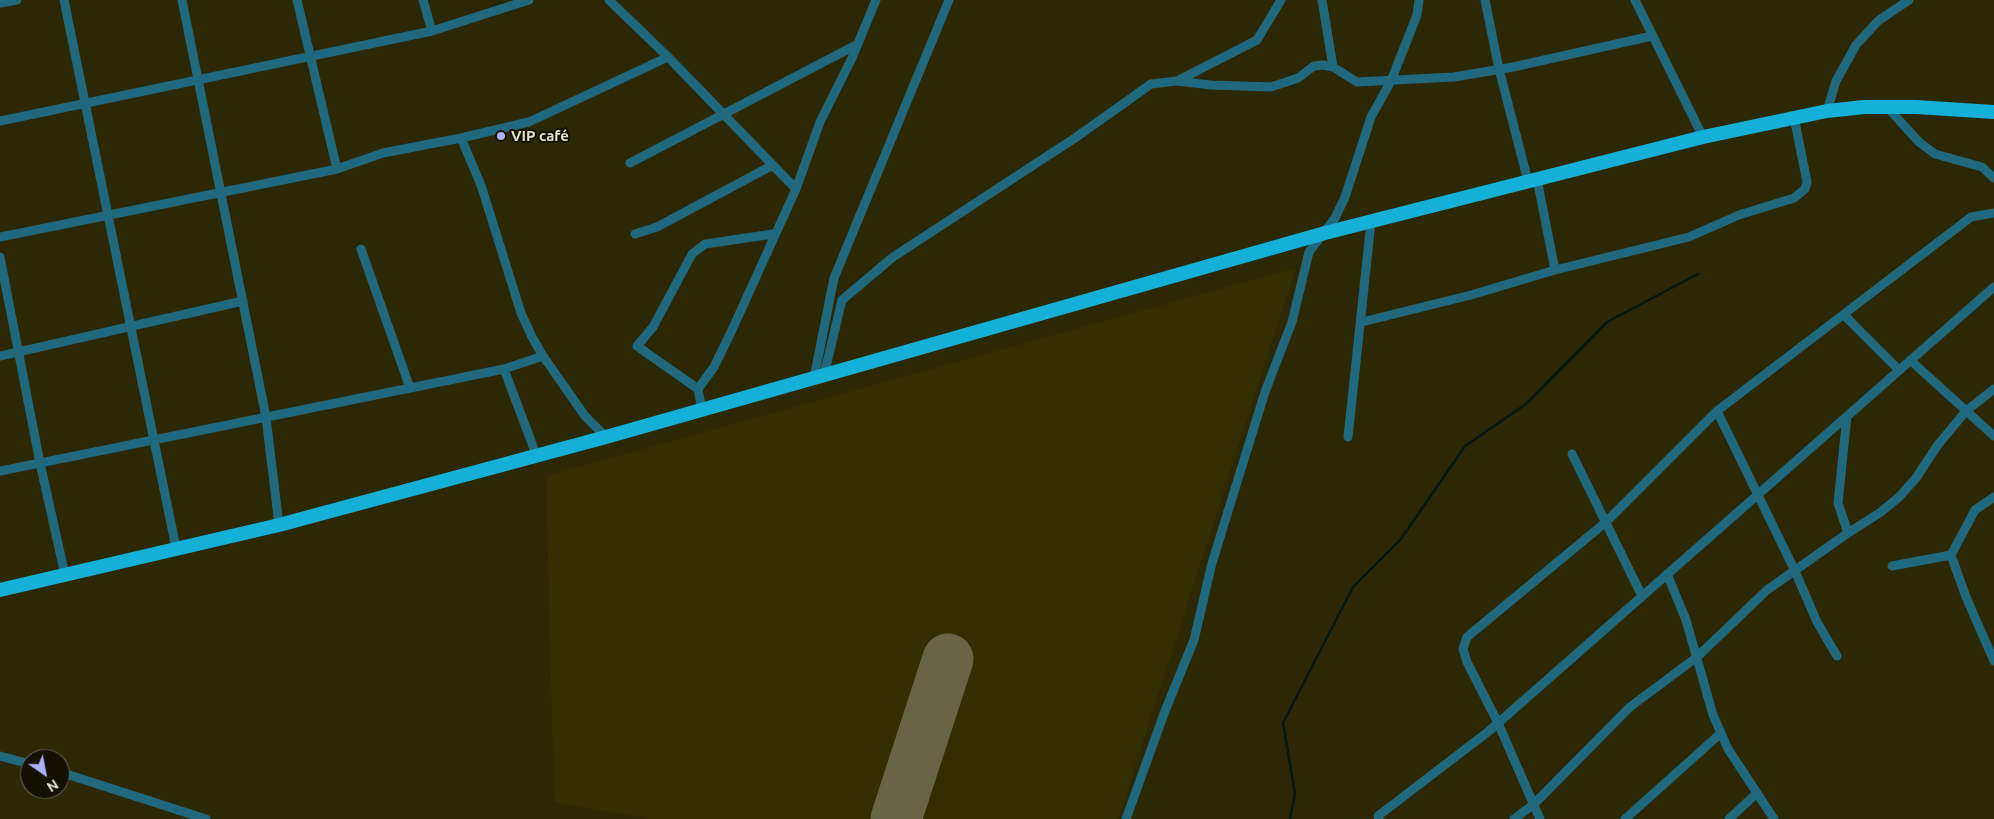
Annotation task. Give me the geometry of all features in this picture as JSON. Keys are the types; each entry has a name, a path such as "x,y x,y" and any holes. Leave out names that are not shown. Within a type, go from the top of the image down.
{"highway":[{"path":"0,590 279,525 606,437 1325,233 1703,137 1827,111 1887,107 1994,112"}],"street":[{"path":"0,3 17,0"},
{"path":"64,0 87,103 152,440 176,548"},
{"path":"182,0 266,417 279,525"},
{"path":"297,0 337,169"},
{"path":"423,0 432,31"},
{"path":"0,121 311,58 432,31 529,0"},
{"path":"609,0 668,56 796,189"},
{"path":"698,389 714,367 773,234 796,189 820,122 858,44 875,0"},
{"path":"819,377 834,278 949,0"},
{"path":"1177,81 1257,40 1281,0"},
{"path":"1322,0 1333,67"},
{"path":"1126,819 1165,710 1194,640 1212,563 1266,392 1292,322 1309,252 1335,218 1345,197 1371,118 1391,81 1418,15 1419,0"},
{"path":"1485,0 1498,70 1532,180 1555,270"},
{"path":"1635,0 1703,137"},
{"path":"1888,0 1893,9"},
{"path":"1827,111 1836,81 1856,45 1878,21 1893,9 1909,0"},
{"path":"819,377 842,300 893,257 1076,138 1151,84 1177,81 1211,86 1271,86 1298,78 1314,66 1333,67 1357,82 1454,77 1498,70 1652,36"},
{"path":"630,163 858,44"},
{"path":"0,237 337,169 383,153 461,138 529,122 668,56"},
{"path":"1887,107 1919,142 1935,154 1982,167 1994,178"},
{"path":"1362,322 1555,270 1689,237 1731,218 1800,194 1805,189 1806,182 1794,118"},
{"path":"461,138 491,212 497,240 521,313 543,356 585,416 606,437"},
{"path":"634,234 657,227 773,165"},
{"path":"1540,819 1498,724 1467,662 1463,649 1467,637 1606,522 1717,412 1971,217 1994,212"},
{"path":"1348,437 1362,322 1371,222"},
{"path":"702,410 698,389 637,346 653,327 692,254 705,244 773,234"},
{"path":"361,249 410,388"},
{"path":"0,257 40,463 65,574"},
{"path":"1379,819 1378,816 1498,724 1994,287"},
{"path":"0,356 243,301"},
{"path":"1844,315 1899,370"},
{"path":"0,471 504,369 543,356"},
{"path":"1910,360 1994,436"},
{"path":"504,369 537,456"},
{"path":"1514,819 1534,804 1630,707 1697,657 1767,590 1881,512 1898,497 1916,478 1937,446 1966,411 1994,389"},
{"path":"1717,412 1756,495 1795,571 1817,622 1837,656"},
{"path":"1847,416 1838,503 1848,533"},
{"path":"1572,454 1642,596"},
{"path":"1994,497 1975,510 1951,555 1966,597 1994,661"},
{"path":"1892,566 1951,555"},
{"path":"1666,574 1686,620 1721,733 1728,749 1774,819"},
{"path":"1625,819 1721,733"},
{"path":"0,756 20,761"},
{"path":"70,775 206,819"},
{"path":"1729,819 1757,794"}],"shaded area":[{"path":"1296,268 1118,819 649,819 554,802 546,476"}],"waterway":[{"path":"1290,819 1295,794 1283,723 1353,587 1401,539 1465,446 1526,404 1607,322 1698,274"}],"runway":[{"path":"896,819 948,659"}],"place":[{"name":"VIP café","path":"501,136"}]}
